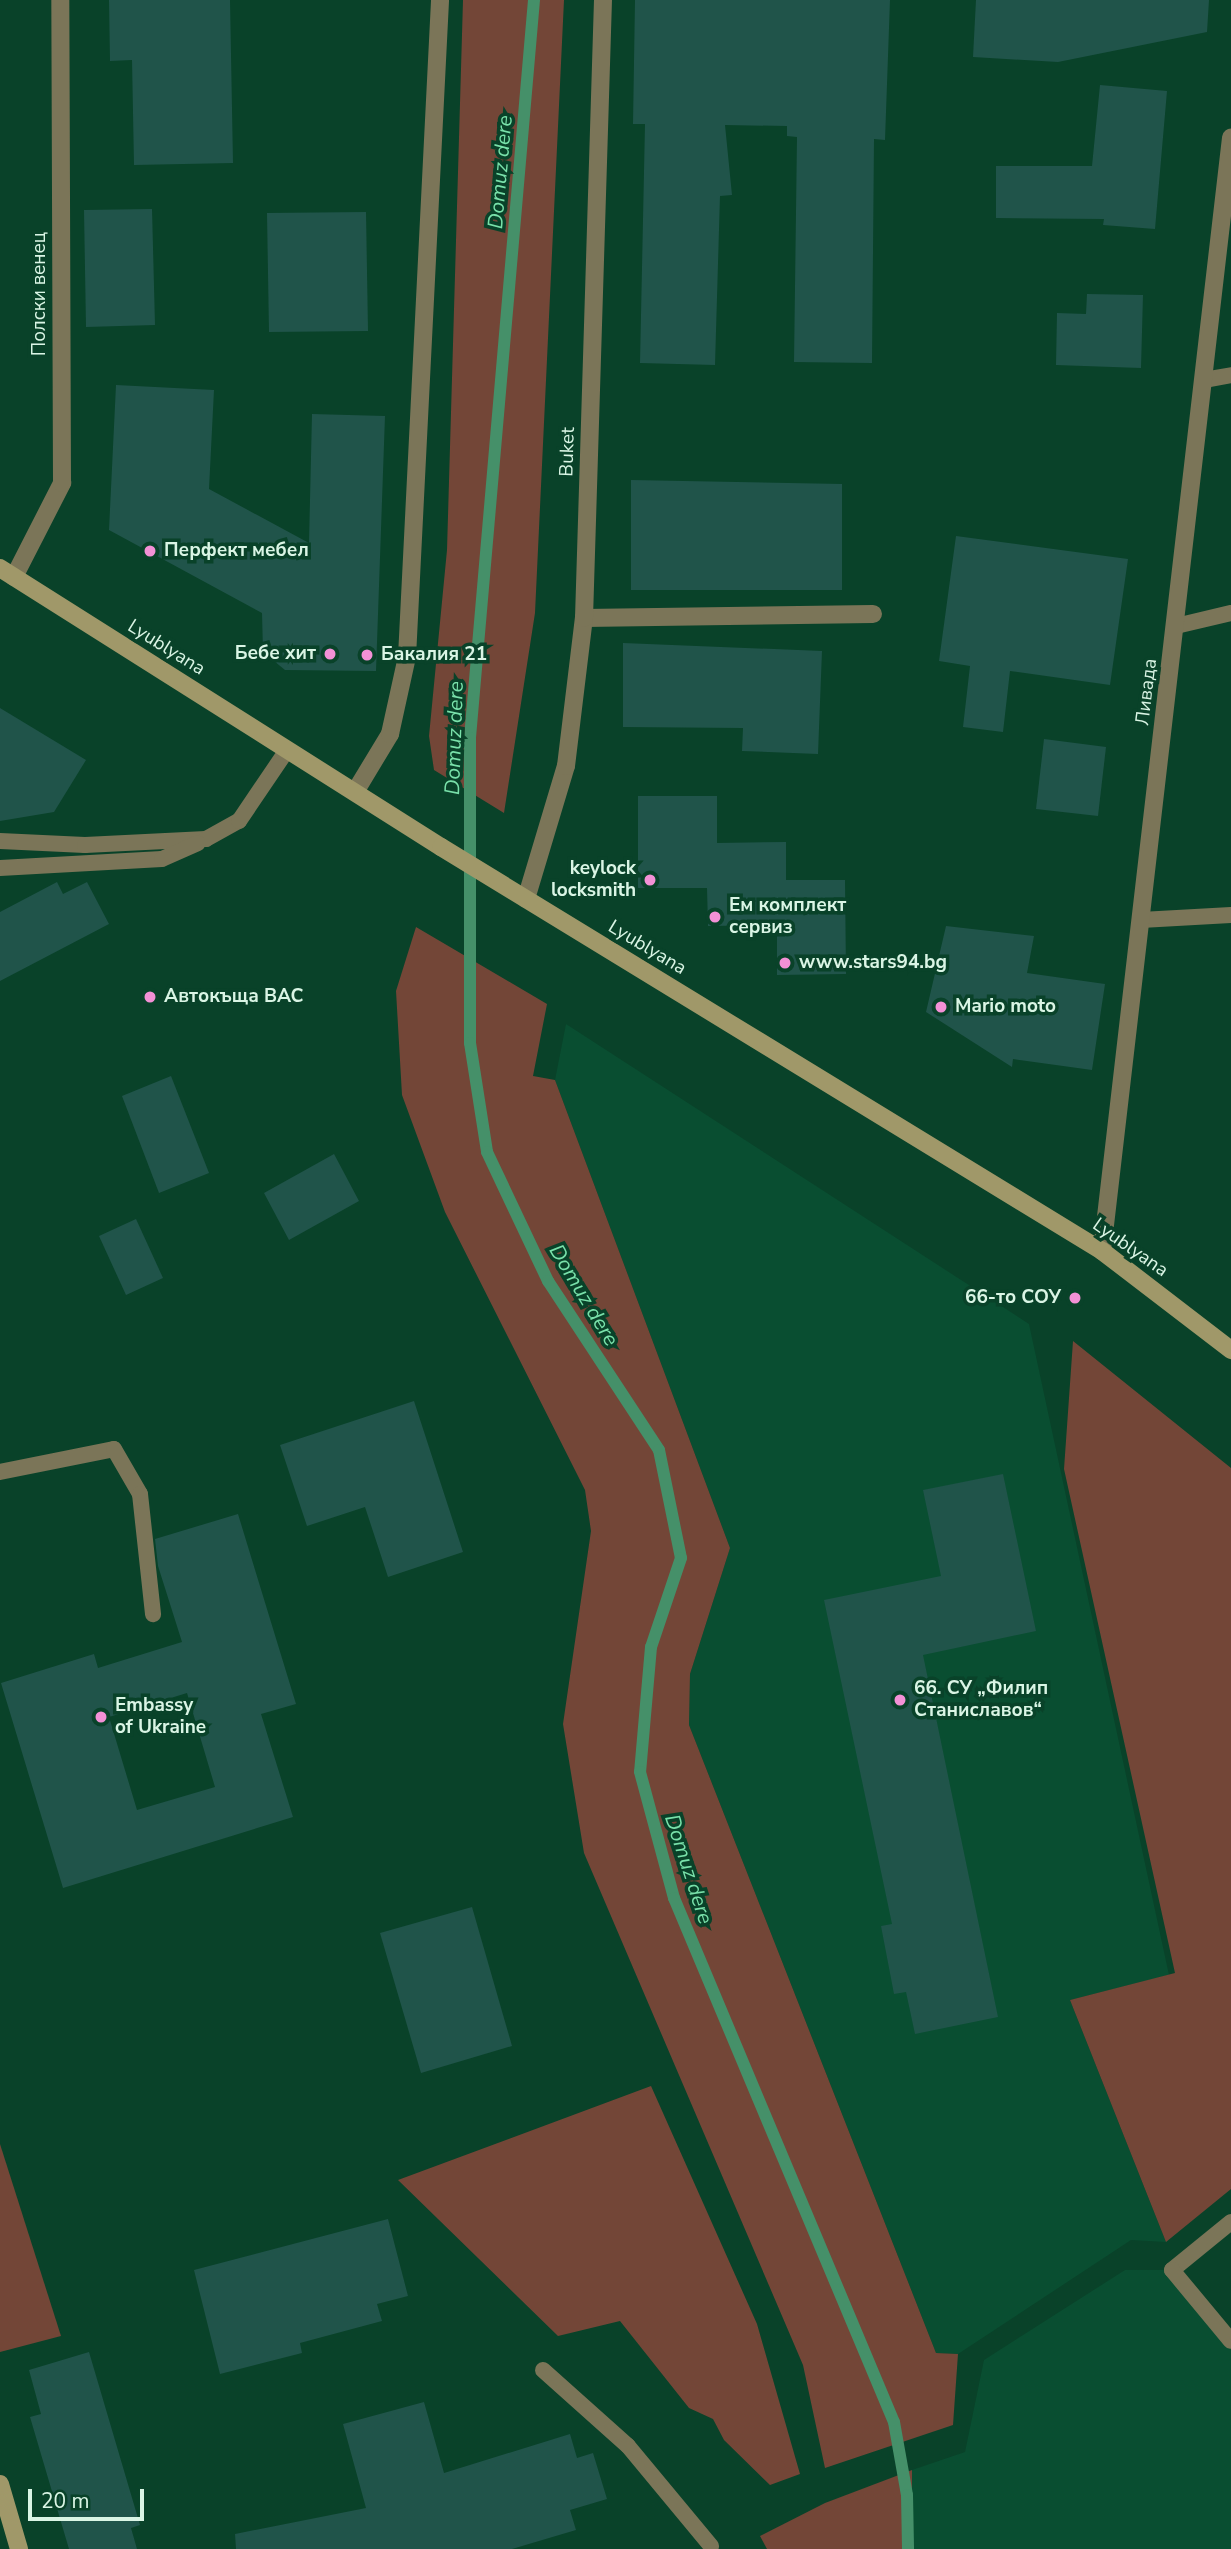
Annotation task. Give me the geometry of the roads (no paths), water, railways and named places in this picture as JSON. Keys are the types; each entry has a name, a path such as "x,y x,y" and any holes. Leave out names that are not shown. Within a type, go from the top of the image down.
{"street":[{"name":"Полски венец","path":"7,573 62,483 60,0"},
{"path":"355,792 390,734 407,657 440,0"},
{"name":"Buket","path":"526,899 566,766 584,618 603,0"},
{"name":"Ливада","path":"1102,1251 1231,137"},
{"name":"Lyublyana","path":"7,573 441,847 1102,1251 1231,1350"},
{"path":"584,618 873,614"},
{"path":"0,2484 19,2549"}],"lane":[{"path":"1204,380 1231,375"},
{"path":"1176,626 1231,613"},
{"path":"0,868 162,859 239,821 287,750"},
{"path":"0,841 85,845 206,839"},
{"path":"1141,920 1231,915"},
{"path":"0,1472 114,1449 140,1494 152,1614"},
{"path":"1231,2222 1172,2270 1231,2341"},
{"path":"543,2370 628,2446 711,2546"}],"waterway":[{"name":"Domuz dere","path":"534,0 470,738 470,1043 487,1152 548,1281 659,1450 681,1558 651,1647 640,1772 674,1898 894,2422 907,2495 908,2549"}],"place":[{"name":"Перфект мебел","path":"150,551"},
{"name":"Бебе хит","path":"330,654"},
{"name":"Бакалия 21","path":"367,655"},
{"name":"keylock locksmith","path":"650,880"},
{"name":"Ем комплект сервиз","path":"715,917"},
{"name":"www.stars94.bg","path":"785,963"},
{"name":"Автокъща ВАС","path":"150,997"},
{"name":"Mario moto","path":"941,1007"},
{"name":"66-то СОУ","path":"1075,1298"},
{"name":"66. СУ „Филип Станиславов“","path":"900,1700"},
{"name":"Embassy of Ukraine","path":"101,1717"}]}
